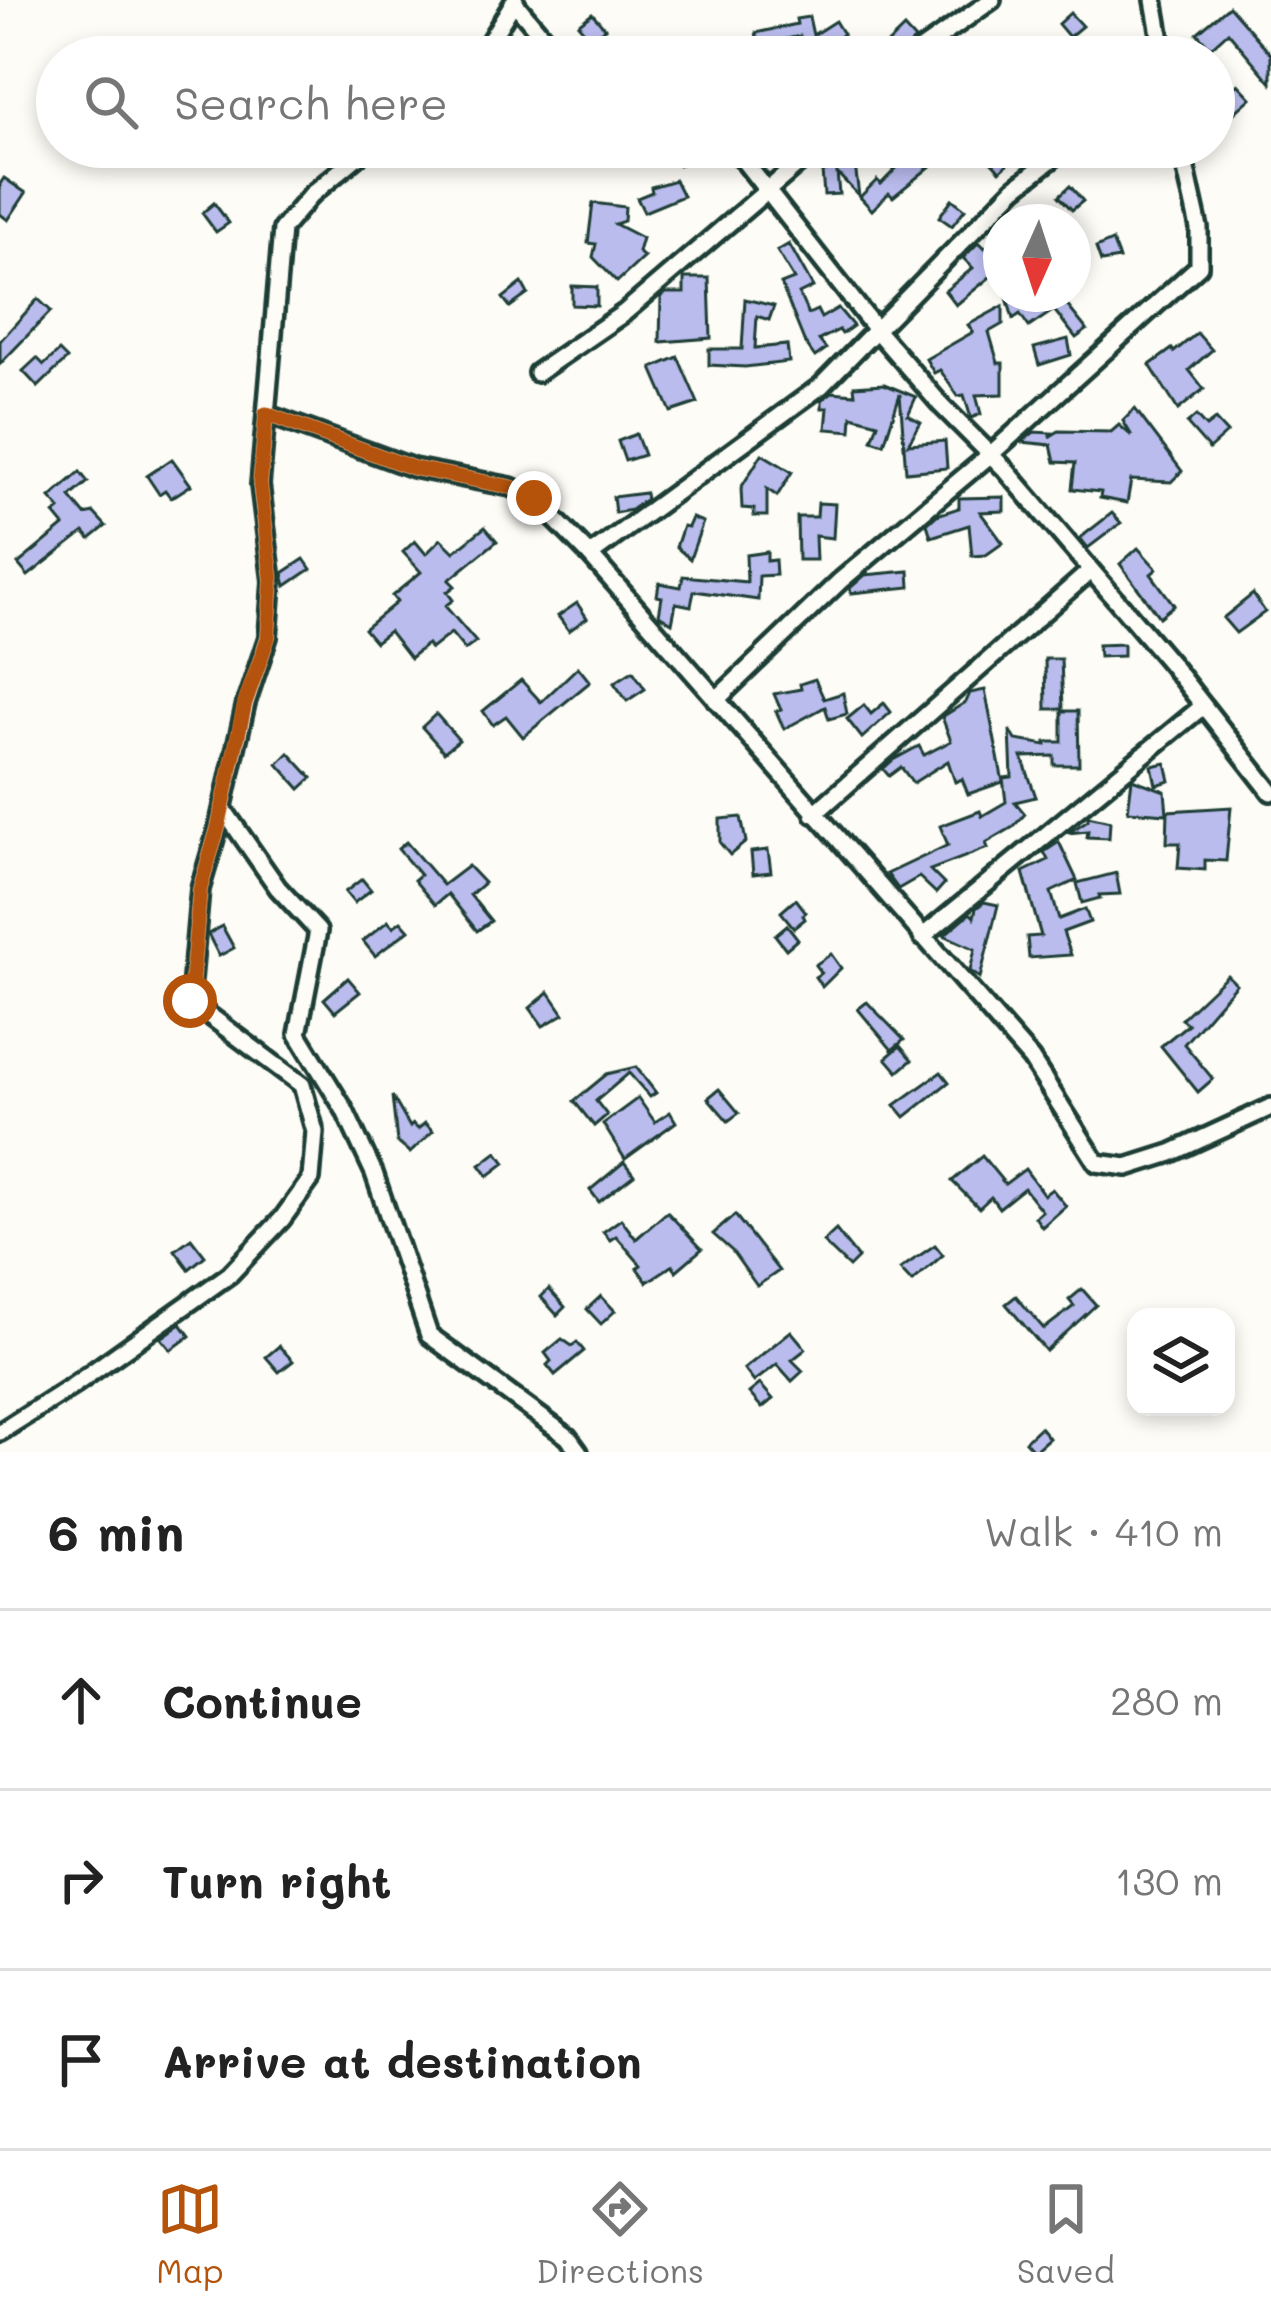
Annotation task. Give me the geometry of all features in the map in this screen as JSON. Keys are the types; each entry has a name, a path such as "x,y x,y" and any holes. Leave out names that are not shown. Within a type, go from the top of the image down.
{"street":[{"path":"941,36 992,0"},
{"path":"1154,0 1160,36"},
{"path":"493,36 515,1 543,36"},
{"path":"0,1432 230,1274 310,1179 314,1132 302,1085 190,1001 200,889 245,703 268,638 272,580 260,484 282,229 310,195 343,168"},
{"path":"750,168 877,331 991,454 1271,792"},
{"path":"537,373 624,314 796,168"},
{"path":"590,555 821,386 1015,188 1040,168"},
{"path":"716,700 840,581 991,454 1199,266 1199,228 1186,168"},
{"path":"266,414 413,468 511,487 534,498 590,555 1031,1059 1096,1163 1127,1167 1171,1153 1271,1107"},
{"path":"814,814 1090,572"},
{"path":"922,937 1203,706"},
{"path":"223,809 278,888 318,931 298,1034 344,1109 374,1173 429,1335 568,1437 579,1452"}],"building":[{"path":"1229,6 1271,54 1271,83 1235,36 1197,33"},
{"path":"592,13 605,28 588,36 578,24"},
{"path":"1070,13 1082,26 1068,36 1058,24"},
{"path":"809,17 813,35 835,21 843,34 840,36 757,36 797,24 796,19"},
{"path":"1238,84 1251,98 1235,112"},
{"path":"855,168 859,196 837,173 839,194 824,195 822,172"},
{"path":"897,168 928,168 872,210 860,197 877,180 881,184"},
{"path":"4,178 26,193 8,220 0,214"},
{"path":"675,180 683,196 644,212 637,198 652,192 651,187"},
{"path":"1070,186 1083,201 1066,204 1059,196"},
{"path":"952,199 965,209 952,226 939,217"},
{"path":"214,203 229,223 216,232 202,213"},
{"path":"593,203 625,207 624,221 615,224 642,238 638,252 644,257 617,282 593,257 596,244 588,243"},
{"path":"1112,241 1119,259 1101,262 1096,248"},
{"path":"979,242 983,283 956,305 945,291 973,268 963,258"},
{"path":"789,244 813,287 799,294 808,314 817,310 821,318 838,308 853,326 819,340 826,349 815,357 781,284 794,279 777,251"},
{"path":"684,278 709,278 711,338 660,342 661,297 684,293"},
{"path":"522,283 528,294 510,307 503,298"},
{"path":"572,286 597,287 597,306 572,305"},
{"path":"38,299 51,311 0,364 0,341"},
{"path":"745,299 774,306 769,320 757,316 755,348 787,345 789,362 709,365 709,349 742,349"},
{"path":"992,312 1003,312 1003,324 989,332 998,363 1003,363 1003,394 976,395 981,414 971,418 964,395 958,396 926,359 973,332 968,325"},
{"path":"1011,312 1051,312 1029,327 1020,314 1013,319"},
{"path":"1056,312 1072,312 1087,330 1076,338"},
{"path":"1197,333 1212,350 1189,370 1204,389 1178,410 1150,365"},
{"path":"1068,339 1071,355 1039,365 1034,348"},
{"path":"59,351 67,359 38,387 23,371 37,358 44,365"},
{"path":"678,357 698,403 671,412 652,368"},
{"path":"884,384 916,397 908,415 921,422 908,444 945,441 947,468 906,472 900,394 884,444 872,440 878,423 852,416 851,431 826,429 828,408 822,408 822,400 832,392 855,394 854,386"},
{"path":"1135,409 1182,471 1171,482 1131,480 1127,503 1100,498 1101,492 1072,489 1075,463 1055,462 1051,445 1022,442 1034,432 1052,433 1049,437 1059,431 1111,432 1119,425 1132,436 1123,421"},
{"path":"1196,416 1206,427 1215,420 1227,433 1209,449 1187,424"},
{"path":"636,434 644,455 625,461 618,441"},
{"path":"762,454 792,472 777,496 767,489 767,516 754,516 754,509 742,508 741,488"},
{"path":"172,459 191,485 171,498 165,490 159,494 147,476"},
{"path":"80,472 88,482 70,497 85,515 94,513 106,526 90,539 84,532 28,576 18,564 64,526 54,514 60,509 50,498"},
{"path":"645,493 646,499 631,510 615,513 613,497"},
{"path":"1004,497 1004,511 980,512 1003,543 986,555 972,556 969,525 931,537 927,524 959,508 959,498"},
{"path":"818,503 835,504 833,538 815,536 816,560 798,560 797,517 817,517"},
{"path":"1112,513 1121,523 1088,548 1080,538"},
{"path":"692,518 703,522 690,559 676,547 683,526 688,527"},
{"path":"485,527 497,541 449,580 455,586 447,592 453,600 445,606 476,642 465,650 451,633 410,658 389,631 375,642 364,629 397,602 392,596 421,572 403,552 415,541 426,554 441,539 454,552"},
{"path":"1138,548 1157,569 1151,574 1174,605 1159,617 1120,564"},
{"path":"767,552 767,561 775,560 776,575 759,576 758,600 694,591 691,606 676,603 672,623 659,615 659,583 681,587 683,576 747,582 746,555"},
{"path":"304,559 311,569 286,586 283,573"},
{"path":"909,571 910,587 851,593 850,588 865,575"},
{"path":"1253,594 1265,612 1236,633 1223,618"},
{"path":"577,603 587,618 569,631 558,616"},
{"path":"1123,644 1123,656 1099,657 1098,645"},
{"path":"1045,659 1061,659 1063,709 1046,709"},
{"path":"578,667 590,682 523,737 506,716 493,725 483,711 521,680 541,702"},
{"path":"633,671 645,689 627,701 614,683"},
{"path":"815,679 824,699 843,693 847,714 829,719 825,707 784,729 774,694 801,689 800,684"},
{"path":"985,690 1003,782 968,794 962,779 955,782 948,761 913,783 901,767 889,776 883,769 919,746 924,755 951,741 942,717 966,702 970,693"},
{"path":"884,703 891,712 862,738 847,719 864,705 871,714"},
{"path":"1062,711 1078,711 1079,765 1054,765 1054,756 1022,757 1036,797 1015,802 1025,814 1013,827 986,843 988,848 930,870 944,884 936,893 919,877 898,889 887,874 948,845 940,826 980,811 982,816 1006,802 1003,778 1012,777 1010,730 1016,740 1046,745 1062,742"},
{"path":"436,714 459,740 444,752 422,727"},
{"path":"289,753 312,778 300,789 278,764"},
{"path":"1166,763 1170,781 1156,785 1152,766"},
{"path":"1132,779 1165,791 1167,814 1128,811"},
{"path":"1231,807 1226,861 1205,860 1205,870 1178,868 1180,843 1167,843 1168,811"},
{"path":"1088,816 1110,821 1109,838 1087,837 1088,831 1068,833"},
{"path":"741,817 746,842 730,855 720,843 720,819"},
{"path":"406,842 443,885 468,866 484,883 470,895 491,921 477,931 448,894 435,905 414,880 420,875 398,849"},
{"path":"1059,842 1077,880 1051,892 1059,919 1085,909 1090,922 1063,932 1071,955 1029,958 1027,937 1041,936 1023,872 1048,860 1044,852"},
{"path":"768,850 771,872 753,874 751,852"},
{"path":"1116,873 1120,894 1099,895 1082,903 1077,883"},
{"path":"362,879 371,890 354,903 345,892"},
{"path":"796,899 806,912 794,928 781,912"},
{"path":"984,902 998,905 980,978 970,971 975,949 944,935 970,913 974,917"},
{"path":"388,921 393,927 401,921 409,930 375,956 363,941"},
{"path":"787,925 798,939 786,949 775,935"},
{"path":"222,926 234,948 219,956 208,934"},
{"path":"831,954 841,968 822,987 815,977 821,973 815,965"},
{"path":"1227,975 1236,984 1184,1044 1213,1079 1198,1092 1161,1046 1188,1024 1181,1019"},
{"path":"348,978 360,992 335,1012 324,999"},
{"path":"549,992 564,1014 543,1026 530,1008"},
{"path":"867,1002 904,1040 892,1050 858,1009"},
{"path":"900,1046 912,1060 898,1072 886,1058"},
{"path":"636,1067 656,1093 650,1097 629,1073 596,1101 607,1115 594,1126 574,1101 607,1074"},
{"path":"941,1072 949,1082 905,1117 895,1105"},
{"path":"719,1089 739,1113 728,1121 708,1098"},
{"path":"392,1096 410,1127 413,1124 418,1129 425,1123 433,1131 410,1153 397,1142"},
{"path":"638,1098 655,1122 670,1112 676,1122 625,1159 603,1124"},
{"path":"497,1152 505,1163 488,1176 480,1165"},
{"path":"982,1156 1005,1184 1025,1169 1044,1195 1052,1189 1066,1206 1042,1227 1035,1217 1042,1211 1024,1188 999,1208 991,1197 979,1208 952,1181"},
{"path":"624,1162 634,1175 599,1202 590,1190"},
{"path":"667,1212 702,1249 676,1271 673,1265 647,1282 637,1268 641,1265 616,1236 610,1240 603,1232 621,1219 636,1239"},
{"path":"735,1215 779,1271 757,1286 713,1234"},
{"path":"836,1230 858,1258 849,1267 823,1242"},
{"path":"191,1238 205,1256 189,1269 175,1250"},
{"path":"935,1245 943,1255 912,1282 900,1269"},
{"path":"549,1289 565,1307 557,1315 541,1297"},
{"path":"1082,1289 1096,1305 1046,1351 1006,1304 1016,1296 1044,1329 1074,1306 1069,1300"},
{"path":"601,1296 615,1311 601,1324 587,1309"},
{"path":"181,1324 190,1336 171,1350 161,1338"},
{"path":"791,1331 806,1349 792,1360 803,1371 792,1381 777,1364 754,1382 744,1369"},
{"path":"562,1339 572,1346 577,1342 584,1351 555,1375 545,1353"},
{"path":"279,1346 293,1361 279,1372 266,1357"},
{"path":"760,1384 773,1399 762,1408 749,1393"},
{"path":"1040,1427 1049,1438 1034,1451 1025,1441"}],"route":[{"path":"190,1001 200,889 245,703 268,638 272,580 260,484 266,414 413,468 511,487 534,498"}]}
